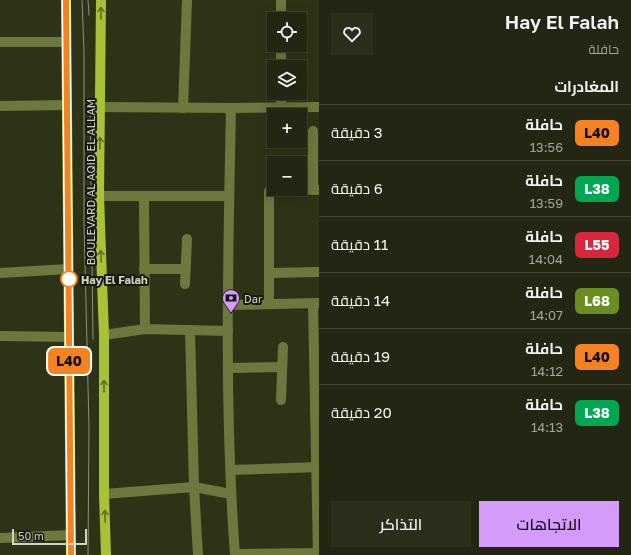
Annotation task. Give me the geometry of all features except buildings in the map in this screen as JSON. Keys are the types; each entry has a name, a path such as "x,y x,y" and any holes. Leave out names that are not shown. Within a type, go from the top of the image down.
{"main road":[{"name":"BOULEVARD AL AQID EL ALLAM","path":"66,0 71,555"},
{"name":"BOULEVARD AL AQID EL ALLAM","path":"102,0 100,196 104,335 104,494 106,555"}],"street":[{"path":"183,108 187,0"},
{"path":"281,0 281,12"},
{"path":"0,42 66,42"},
{"path":"281,100 281,107"},
{"path":"0,106 67,105"},
{"path":"101,107 319,107"},
{"path":"228,305 316,303 318,553 235,555 230,470 228,368 228,305 229,196 231,108"},
{"path":"313,130 316,190"},
{"path":"100,196 229,196"},
{"path":"269,196 269,304"},
{"path":"144,197 145,329"},
{"path":"185,284 186,239"},
{"path":"0,273 68,269"},
{"path":"144,269 186,269"},
{"path":"269,273 319,272"},
{"path":"104,335 145,329 228,331"},
{"path":"190,330 194,487 198,555"},
{"path":"0,336 69,337"},
{"path":"281,400 282,347"},
{"path":"228,368 282,367"},
{"path":"230,470 317,467"},
{"path":"104,494 194,487 231,494"},
{"path":"0,538 70,535"}],"tram line":[{"path":"82,0 84,52 84,221 89,427 88,555"},
{"path":"88,0 89,15"},
{"path":"90,99 93,339"}],"bus line":[{"name":"L40","path":"66,0 71,555"}],"place":[{"name":"Hay El Falah","path":"69,279"},
{"name":"Dar","path":"231,313"}]}
